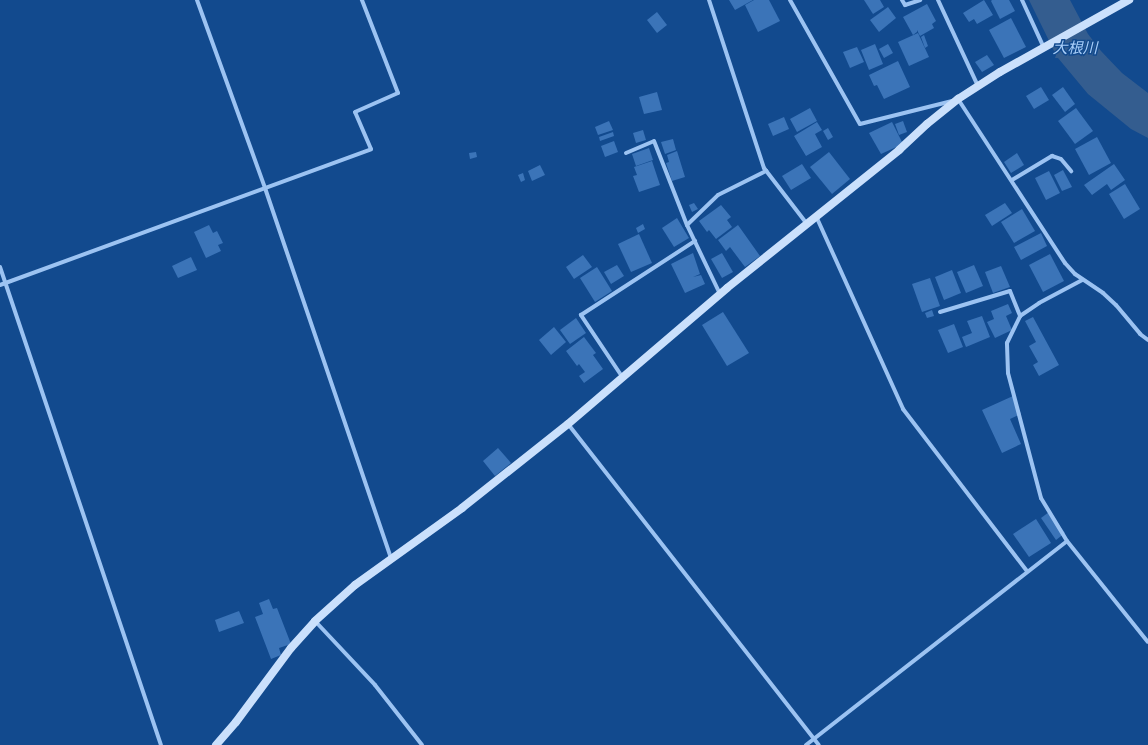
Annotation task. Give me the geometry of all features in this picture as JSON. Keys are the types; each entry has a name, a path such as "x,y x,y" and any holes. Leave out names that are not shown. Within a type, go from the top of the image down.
{"street":[{"path":"197,0 265,188 391,560"},
{"path":"0,285 371,149 355,112 398,93 362,0"},
{"path":"709,0 766,171 807,224"},
{"path":"790,0 860,124 958,99"},
{"path":"902,0 905,5 920,0"},
{"path":"938,0 978,86"},
{"path":"1022,0 1044,48"},
{"path":"216,745 236,722 291,648 315,621 355,585 462,508 568,424 720,294 900,150 927,124 958,99 1000,72 1129,0"},
{"path":"958,99 1065,263 1082,280 1116,305 1140,334 1148,340"},
{"path":"626,153 654,141 687,225 720,294"},
{"path":"1012,180 1052,156 1061,159 1071,171"},
{"path":"687,225 718,195 766,171"},
{"path":"816,216 903,409 1027,571"},
{"path":"623,378 581,315 695,241"},
{"path":"0,267 161,745"},
{"path":"1082,280 1038,303 1020,316 1007,343 1008,373 1041,498 1067,541 1148,642"},
{"path":"940,312 1010,291 1020,316"},
{"path":"568,424 819,745"},
{"path":"806,745 1067,541"},
{"path":"315,621 375,685 422,745"}],"water":[{"name":"大根川","path":"1029,0 1070,0 1088,34 1101,51 1122,73 1148,93 1148,138 1131,129 1088,94 1058,58 1055,58 1056,55"}],"building":[{"path":"729,0 753,0 735,10"},
{"path":"754,0 769,0 780,21 758,32 745,5"},
{"path":"864,0 880,0 884,7 873,14"},
{"path":"984,0 993,15 977,24 974,19 969,22 963,13"},
{"path":"1009,0 1015,11 1000,19 991,1"},
{"path":"927,4 936,21 932,24 934,28 920,36 917,30 917,32 913,35 903,17"},
{"path":"888,7 896,18 879,32 870,20"},
{"path":"657,12 667,25 657,33 647,20"},
{"path":"1011,18 1026,47 1004,58 989,30"},
{"path":"918,33 929,57 909,66 898,42"},
{"path":"924,35 928,46 925,48 921,37"},
{"path":"875,44 883,64 869,70 861,50"},
{"path":"888,44 893,53 884,58 879,49"},
{"path":"857,47 864,62 850,68 843,52"},
{"path":"987,55 994,65 982,72 975,62"},
{"path":"898,61 910,87 884,99 877,85 874,86 869,75"},
{"path":"1041,87 1049,100 1034,109 1026,96"},
{"path":"1063,87 1075,104 1065,112 1052,95"},
{"path":"657,92 662,110 644,114 639,97"},
{"path":"810,108 817,121 797,132 790,119"},
{"path":"1076,108 1093,131 1075,144 1058,121"},
{"path":"784,117 789,129 773,136 768,124"},
{"path":"609,121 613,130 598,135 595,127"},
{"path":"903,121 907,132 899,135 895,124"},
{"path":"817,122 822,130 815,134 822,147 806,156 794,136"},
{"path":"892,122 903,144 881,154 869,133"},
{"path":"828,128 833,137 828,140 823,131"},
{"path":"643,130 646,140 636,143 633,133"},
{"path":"613,132 614,136 600,141 599,137"},
{"path":"1097,137 1111,163 1089,175 1075,149"},
{"path":"673,139 676,150 665,154 661,142"},
{"path":"614,141 618,152 605,157 601,146"},
{"path":"649,148 653,160 636,166 632,154"},
{"path":"677,151 685,177 672,181 666,163 669,162 667,155"},
{"path":"476,152 477,157 470,159 469,153"},
{"path":"829,152 850,179 832,194 810,167"},
{"path":"1017,153 1024,165 1011,173 1004,162"},
{"path":"652,161 660,185 639,192 633,176 637,175 634,167"},
{"path":"802,164 811,178 791,190 782,176"},
{"path":"1114,164 1125,180 1111,190 1107,184 1092,195 1084,185"},
{"path":"540,165 545,175 532,181 528,171"},
{"path":"1063,170 1072,187 1062,191 1054,175"},
{"path":"1049,171 1060,193 1046,200 1035,178"},
{"path":"523,173 525,180 521,182 518,175"},
{"path":"1125,184 1140,209 1124,219 1109,194"},
{"path":"694,203 698,209 692,212 689,205"},
{"path":"1005,203 1012,213 992,226 985,215"},
{"path":"721,205 731,217 727,220 732,227 716,239 709,230 707,232 699,221"},
{"path":"1022,209 1035,231 1014,243 1001,222"},
{"path":"677,218 689,238 674,247 662,228"},
{"path":"643,224 645,229 638,233 636,228"},
{"path":"209,225 213,233 217,231 223,243 218,245 221,251 206,258 194,232"},
{"path":"738,225 760,256 745,267 730,247 726,251 718,240"},
{"path":"1041,233 1047,246 1021,260 1014,247"},
{"path":"639,234 652,263 631,272 618,244"},
{"path":"693,253 700,274 693,277 701,275 705,284 685,293 671,264"},
{"path":"722,253 733,272 722,278 711,259"},
{"path":"1050,254 1064,281 1043,292 1029,265"},
{"path":"583,255 592,267 574,279 566,267"},
{"path":"191,257 197,270 178,278 172,266"},
{"path":"617,265 624,276 611,284 604,272"},
{"path":"974,265 983,286 966,293 957,272"},
{"path":"1001,266 1010,287 993,293 985,272"},
{"path":"597,267 612,291 595,302 580,278"},
{"path":"952,270 961,293 944,300 935,277"},
{"path":"930,278 940,306 922,312 912,284"},
{"path":"1008,304 1012,313 1006,316 1012,330 995,338 987,322 994,319 991,311"},
{"path":"932,310 934,316 927,318 925,313"},
{"path":"723,312 749,353 727,366 702,325"},
{"path":"982,316 990,337 966,347 962,337 972,333 967,321"},
{"path":"1033,317 1059,365 1039,376 1033,365 1038,362 1029,346 1036,342 1025,321"},
{"path":"576,318 586,333 570,344 560,330"},
{"path":"954,324 963,347 948,353 938,330"},
{"path":"554,327 566,342 551,355 539,340"},
{"path":"584,337 596,353 593,355 603,369 584,383 579,376 585,372 579,364 577,366 566,351"},
{"path":"1013,396 1021,414 1010,419 1021,444 1002,453 982,410"},
{"path":"498,448 511,463 495,476 483,461"},
{"path":"1049,512 1065,533 1056,540 1041,518"},
{"path":"1036,519 1051,543 1029,557 1013,534"},
{"path":"269,599 273,609 277,608 291,644 279,648 281,655 271,659 255,617 263,614 259,603"},
{"path":"239,611 244,623 219,632 215,620"}]}
